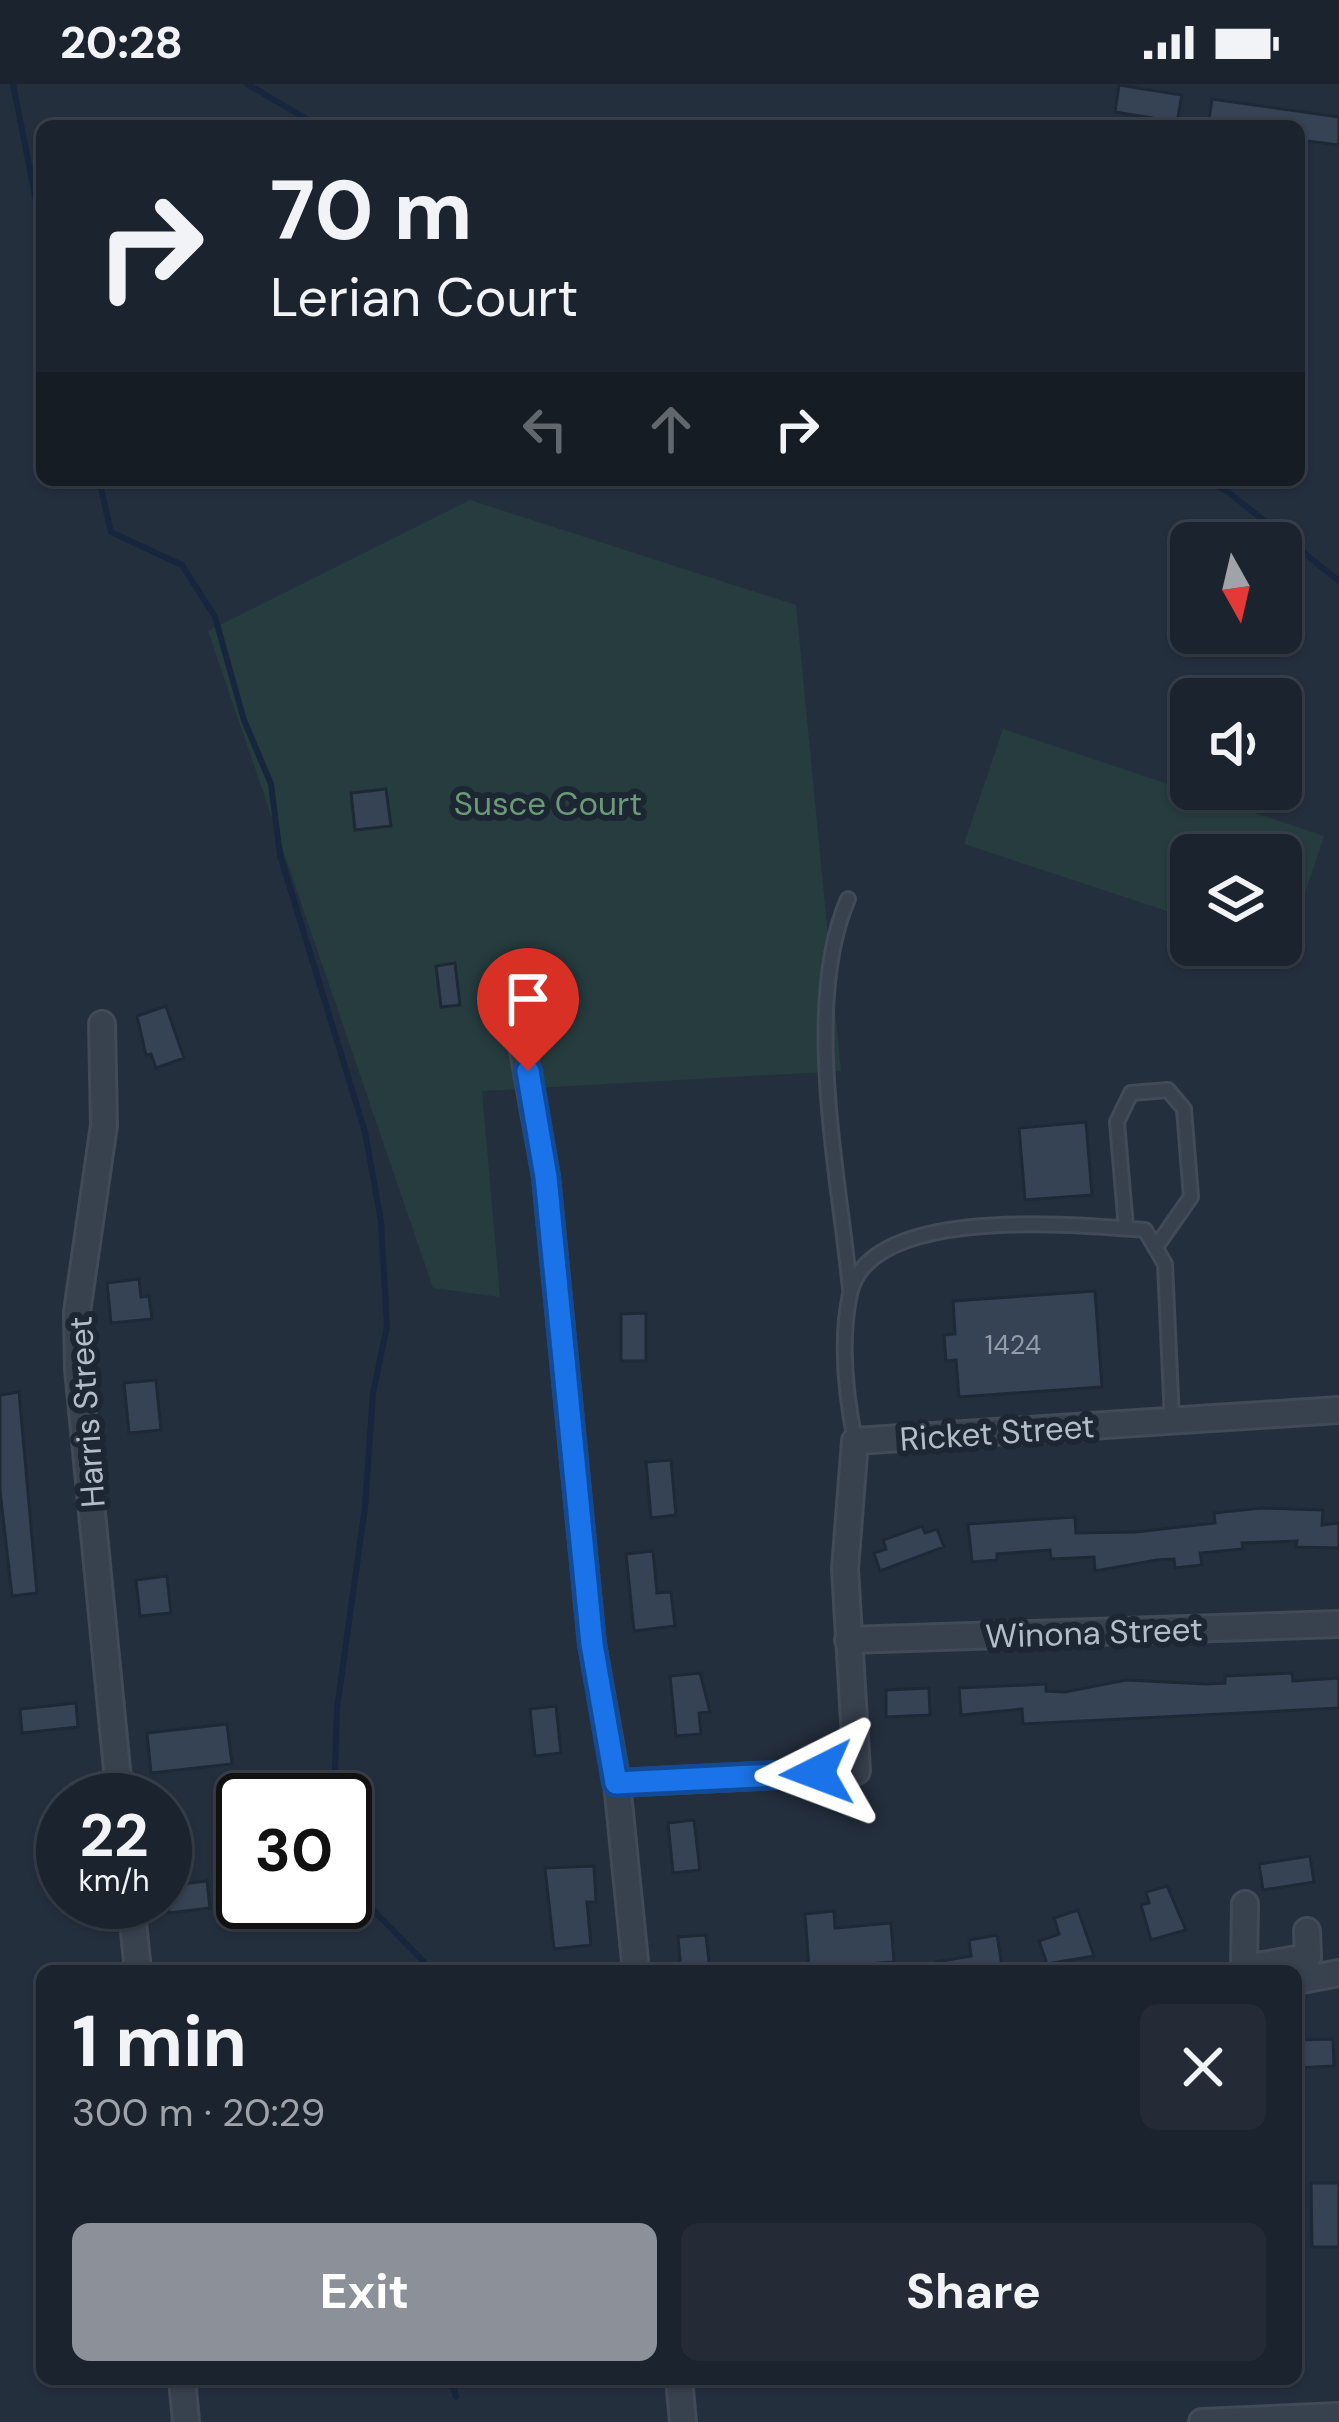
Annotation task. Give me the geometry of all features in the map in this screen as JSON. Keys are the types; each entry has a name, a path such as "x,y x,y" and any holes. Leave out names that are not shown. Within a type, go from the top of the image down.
{"street":[{"name":"Harris Street","path":"102,1024 104,1125 77,1312 78,1369 117,1773"},
{"path":"521,1040 546,1177 592,1644 616,1783 635,1965"},
{"name":"Ricket Street","path":"616,1783 857,1771 846,1526 855,1441 1339,1410"},
{"name":"Winona Street","path":"848,1640 1339,1624"},
{"path":"1245,1904 1246,1965"},
{"path":"134,1929 138,1965"},
{"path":"1270,1965 1308,1957 1307,1931"},
{"path":"1302,1980 1339,1973"},
{"path":"183,2385 186,2422"},
{"path":"680,2385 683,2422"},
{"path":"1202,2422 1322,2418"}],"lane":[{"path":"848,899 836,927 826,1038 850,1291 846,1394 855,1441"},
{"path":"1126,1228 1117,1122 1131,1093 1168,1090 1184,1108 1191,1197 1158,1244"},
{"path":"850,1291 874,1256 927,1232 1145,1230 1158,1244 1165,1264 1172,1420"}],"green space":[{"name":"Susce Court","path":"470,500 796,605 841,1071 482,1091 500,1297 433,1288 208,631"},
{"path":"1003,729 1170,785 1170,810 1246,810 1324,836 1302,903 1302,834 1170,834 1170,912 964,844"}],"building":[{"path":"1119,85 1182,95 1177,120 1115,112"},
{"path":"1212,99 1339,117 1339,145 1305,141 1305,120 1209,120"},
{"path":"386,789 391,826 355,830 351,793"},
{"path":"455,963 460,1005 441,1007 436,966"},
{"path":"166,1006 184,1058 156,1068 151,1054 146,1055 137,1016"},
{"path":"1086,1122 1092,1195 1025,1200 1019,1128"},
{"path":"139,1279 141,1297 149,1296 152,1319 111,1323 107,1283"},
{"path":"1095,1291 1102,1387 959,1397 956,1360 946,1361 944,1335 955,1334 953,1301"},
{"path":"646,1313 646,1361 621,1361 621,1314"},
{"path":"156,1380 161,1430 129,1433 124,1383"},
{"path":"19,1392 37,1593 12,1596 0,1491 0,1395"},
{"path":"671,1460 676,1515 651,1518 646,1462"},
{"path":"1261,1508 1323,1510 1322,1525 1339,1523 1339,1548 1296,1547 1297,1541 1242,1543 1243,1549 1200,1553 1202,1565 1175,1568 1174,1559 1095,1571 1094,1557 1051,1559 1050,1550 997,1554 997,1560 972,1562 968,1524 1075,1517 1076,1533 1136,1532 1215,1523 1214,1513"},
{"path":"922,1526 925,1533 937,1529 944,1547 880,1571 874,1553 886,1549 883,1540"},
{"path":"653,1551 657,1593 671,1592 675,1626 634,1631 626,1554"},
{"path":"167,1576 171,1613 140,1616 136,1580"},
{"path":"700,1673 710,1712 699,1713 701,1734 676,1736 670,1676"},
{"path":"1292,1673 1293,1681 1339,1678 1339,1708 1023,1724 1022,1709 961,1715 959,1688 1046,1684 1046,1691 1065,1692 1126,1680 1206,1684 1225,1683 1225,1676"},
{"path":"929,1688 930,1715 886,1717 886,1690"},
{"path":"76,1703 78,1727 22,1733 20,1709"},
{"path":"556,1706 561,1753 535,1756 530,1709"},
{"path":"227,1724 232,1764 151,1773 147,1733"},
{"path":"694,1820 700,1870 673,1873 668,1823"},
{"path":"1310,1856 1314,1882 1263,1890 1259,1864"},
{"path":"594,1866 596,1902 587,1902 591,1945 554,1949 545,1868"},
{"path":"207,1881 210,1908 192,1910 192,1883"},
{"path":"1167,1886 1186,1930 1151,1940 1141,1905 1149,1903 1146,1892"},
{"path":"1078,1910 1094,1956 1047,1964 1039,1941 1059,1934 1054,1918"},
{"path":"834,1911 835,1928 891,1923 894,1962 809,1965 805,1914"},
{"path":"706,1935 709,1965 680,1965 678,1937"},
{"path":"997,1935 1002,1965 936,1965 971,1956 969,1940"},
{"path":"1333,2039 1334,2066 1302,2068 1302,2040"},
{"path":"1311,2183 1339,2183 1339,2247 1312,2247"}],"waterway":[{"path":"13,84 36,201"},
{"path":"247,84 309,120"},
{"path":"100,486 111,532 182,565 215,617 244,720 271,784 280,855 365,1132 381,1221 387,1326 373,1393 365,1507 337,1708 335,1773"},
{"path":"1217,486 1339,581"},
{"path":"372,1907 424,1965"},
{"path":"452,2385 456,2397"}],"route":[{"path":"528,1071 546,1177 592,1644 616,1783 817,1773"}]}
